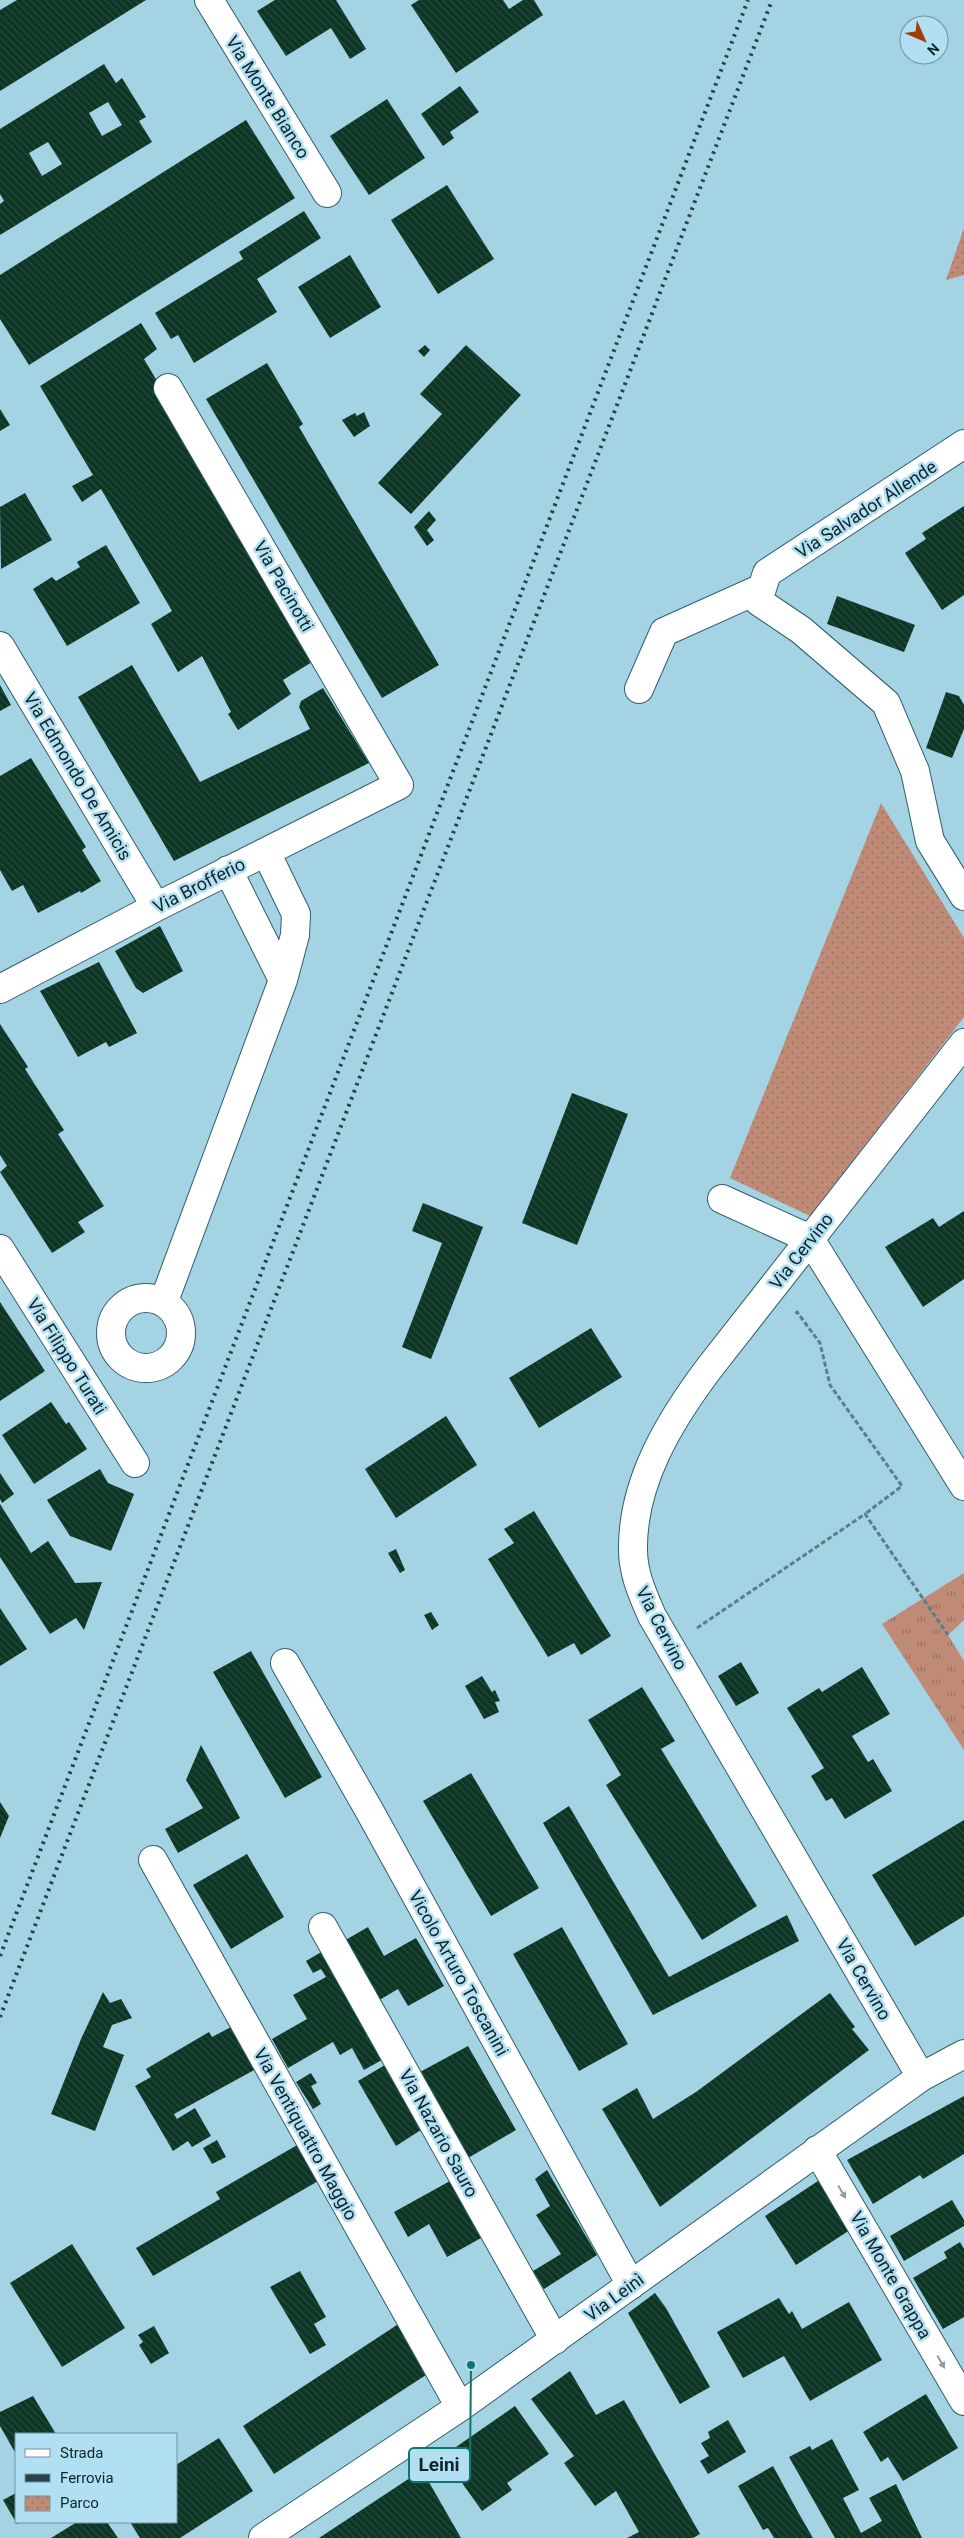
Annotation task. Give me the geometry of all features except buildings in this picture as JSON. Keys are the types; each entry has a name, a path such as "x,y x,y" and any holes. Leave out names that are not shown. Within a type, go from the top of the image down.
{"street":[{"name":"Via Monte Bianco","path":"209,0 328,193"},
{"name":"Via Pacinotti","path":"168,388 399,785"},
{"name":"Via Salvador Allende","path":"638,689 664,632 764,580 964,444"},
{"path":"764,580 758,601 801,630 886,703 915,771 930,841 964,896"},
{"name":"Via Edmondo De Amicis","path":"0,646 156,907"},
{"name":"Via Brofferio","path":"0,989 228,870 399,785"},
{"path":"164,1301 283,980 295,935 296,914 266,852"},
{"path":"228,870 283,980"},
{"name":"Via Cervino","path":"921,2077 652,1616 637,1580 633,1550 638,1508 648,1468 672,1424 704,1374 964,1043"},
{"path":"722,1199 810,1240 964,1486"},
{"name":"Via Filippo Turati","path":"0,1249 135,1463"},
{"path":"146,1297 164,1301 178,1315 182,1333 177,1351 164,1364 146,1369 128,1364 114,1350 110,1332 115,1314 128,1302 146,1297"},
{"path":"78,1373 114,1350"},
{"name":"Vicolo Arturo Toscanini","path":"285,1663 369,1810 630,2285"},
{"name":"Via Ventiquattro Maggio","path":"152,1860 460,2407"},
{"name":"Via Nazario Sauro","path":"323,1927 555,2340"},
{"name":"Via Leinì","path":"271,2536 555,2340 921,2077 964,2054"},
{"name":"Via Monte Grappa","path":"817,2150 964,2401"}],"path":[{"path":"652,1616 692,1631 865,1514 902,1486 830,1385 820,1343 798,1312 792,1319"},
{"path":"865,1514 948,1635"}],"green space":[{"path":"964,228 964,275 946,280"},
{"path":"881,803 964,938 964,1017 810,1216 730,1178"},
{"path":"964,1573 964,1620 948,1635 964,1661 964,1750 882,1624"}],"railway":[{"path":"0,1956 748,0"},
{"path":"0,2017 772,0"}],"place":[{"name":"Leini","path":"471,2365"}]}
